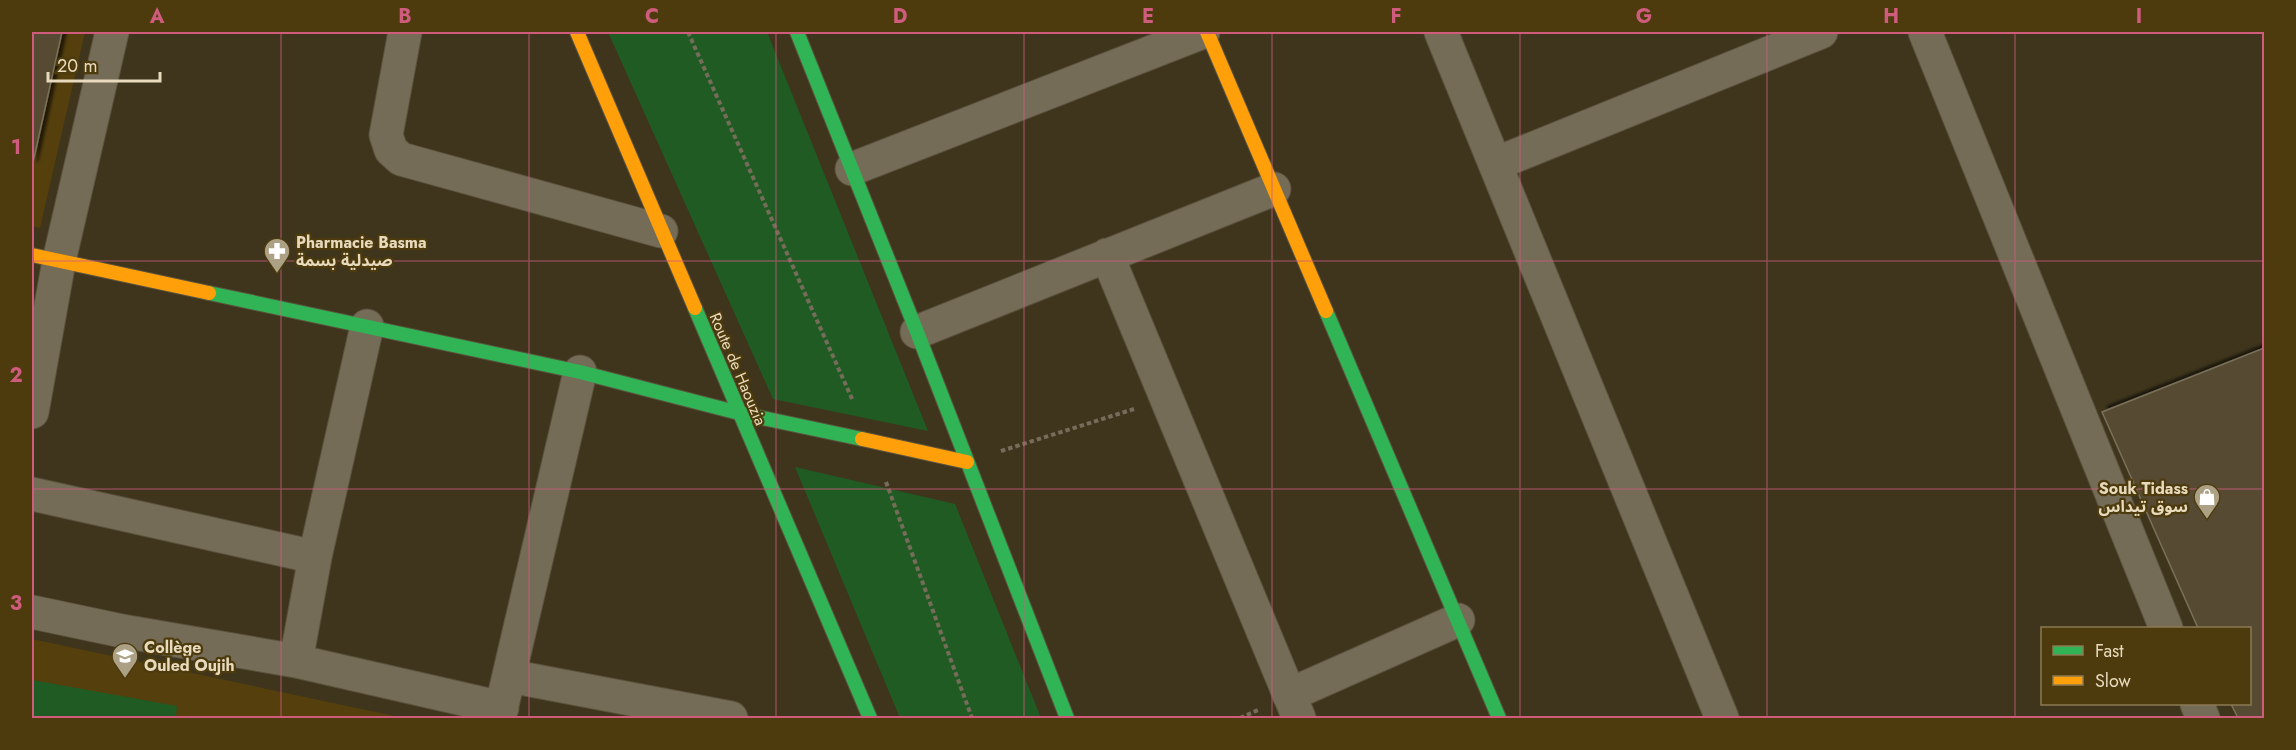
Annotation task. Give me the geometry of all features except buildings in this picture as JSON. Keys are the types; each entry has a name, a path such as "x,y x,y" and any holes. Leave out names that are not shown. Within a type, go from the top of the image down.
{"street":[{"path":"32,412 45,258 112,32"},
{"path":"405,32 386,135 391,150 401,159 662,231"},
{"name":"Route de Haouzia","path":"577,32 870,718"},
{"path":"797,32 1067,718"},
{"path":"852,169 1205,32 1499,718"},
{"path":"1441,32 1722,718"},
{"path":"1495,164 1821,32"},
{"path":"1925,32 2166,627"},
{"path":"917,332 1274,189"},
{"path":"1107,255 1294,707 1458,620"},
{"path":"45,258 580,372 739,413 967,462"},
{"path":"296,661 315,557 367,326"},
{"path":"32,612 122,631 296,661 500,713 580,372"},
{"path":"32,494 315,557"},
{"path":"509,675 731,718"}],"path":[{"path":"688,32 871,441 972,718"},
{"path":"967,462 1167,399"}],"shaded area":[{"path":"32,32 85,32 40,228 32,226"},
{"name":"Collège Ouled Oujih","path":"32,639 404,718 32,718"}],"green space":[{"path":"608,32 767,32 928,431 773,399"},
{"path":"795,467 955,504 1041,718 900,718"},
{"path":"32,680 177,706 176,718 32,718"}],"traffic: fast":[{"path":"797,32 1067,718"},
{"path":"209,293 580,372 739,413 862,439"},
{"path":"695,308 870,718"},
{"path":"1326,311 1499,718"}],"traffic: slow":[{"path":"577,32 695,308"},
{"path":"1207,32 1326,311"},
{"path":"32,255 209,293"},
{"path":"862,439 967,462"}],"place":[{"name":"Pharmacie Basma صيدلية بسمة","path":"277,274"},
{"name":"Souk Tidass سوق تيداس","path":"2207,520"},
{"name":"Collège Ouled Oujih","path":"125,679"}]}
